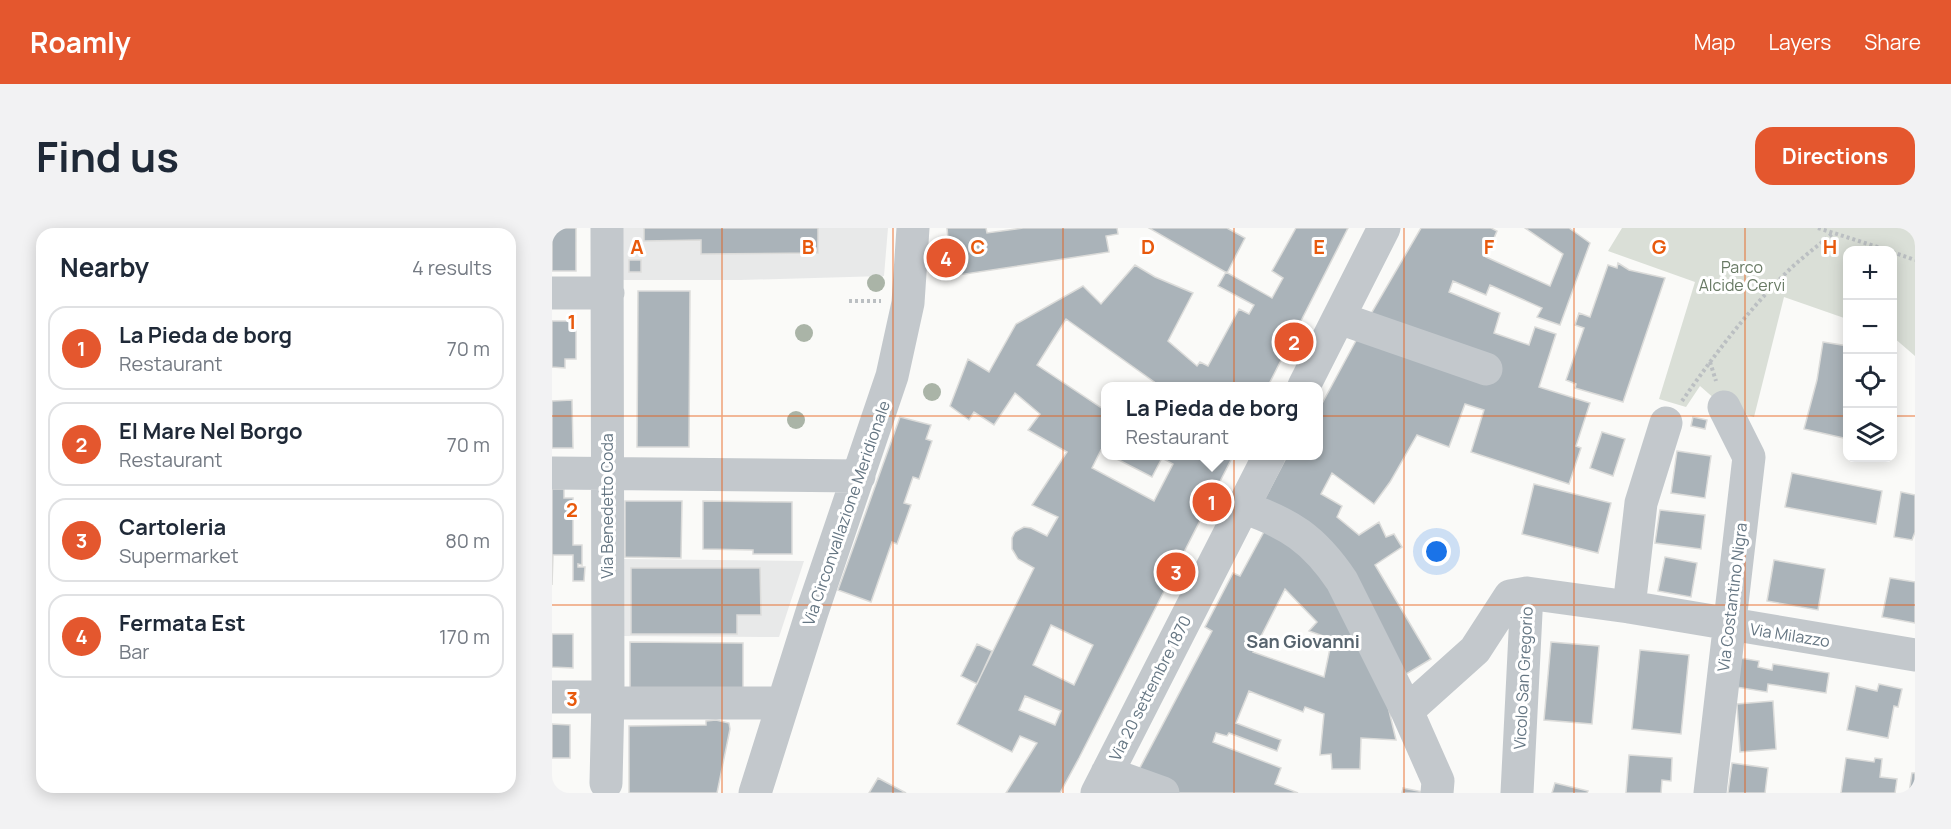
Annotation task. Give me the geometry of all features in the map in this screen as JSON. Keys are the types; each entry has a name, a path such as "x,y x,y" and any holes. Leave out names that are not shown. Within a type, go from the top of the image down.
{"street":[{"name":"Via Benedetto Coda","path":"606,783 608,700 607,228"},
{"name":"Via Circonvallazione Meridionale","path":"754,793 892,376 906,313 913,228"},
{"path":"1306,382 1384,228"},
{"path":"552,293 608,293"},
{"path":"1338,318 1486,369"},
{"name":"Via Costantino Nigra","path":"1710,793 1749,457 1724,407"},
{"path":"1629,607 1641,503 1666,423"},
{"name":"Via 20 settembre 1870","path":"1102,783 1267,460"},
{"path":"552,472 860,476"},
{"path":"1242,507 1288,526 1304,537 1329,562 1342,581 1407,711 1438,781 1437,793"},
{"name":"Via Milazzo","path":"1527,593 1629,607 1915,655"},
{"name":"Vicolo San Gregorio","path":"1407,711 1475,650 1510,596 1527,593 1517,793"},
{"path":"552,697 783,704"},
{"path":"1102,783 1163,793"}],"path":[{"path":"1818,228 1874,246"},
{"path":"1666,423 1710,361 1752,309 1791,268 1833,233"},
{"path":"1897,253 1915,260"},
{"path":"849,300 886,301"}],"shaded area":[{"path":"622,228 888,228 884,276 740,280 622,280"},
{"path":"622,559 804,561 779,637 620,636"}],"green space":[{"name":"Parco Alcide Cervi","path":"1622,228 1915,228 1915,356 1897,340 1897,246 1843,246 1843,318 1784,297 1754,417 1724,407 1700,386 1686,407 1659,399 1695,282 1608,251"}],"building":[{"path":"552,228 576,228 576,271 552,271"},
{"path":"644,228 818,228 818,253 701,254 701,240 644,241"},
{"path":"947,228 986,228 987,233 1023,228 1117,228 1118,234 1106,236 1109,252 939,278 938,241 948,239"},
{"path":"1149,228 1227,228 1245,238 1227,273"},
{"path":"1296,228 1348,228 1270,382 1154,382 1066,319 1037,365 1101,408 1101,450 1092,468 1154,501 1173,464 1166,460 1231,460 1060,793 1006,793 1037,743 1020,736 1012,752 957,724 1034,568 1018,559 1012,549 1012,538 1015,532 1024,527 1047,536 1058,517 1032,505 1067,452 1028,430 1040,414 1015,393 994,425 974,412 969,420 950,406 968,359 989,372 1016,324 1083,286 1101,304 1135,265 1155,277 1193,293 1168,341 1197,366 1200,362 1208,366 1239,309 1249,314 1254,305 1218,286 1226,272 1272,298 1283,278 1272,271","holes":["1051,625 1093,645 1074,685 1033,665","1025,696 1061,711 1055,725 1019,710"]},
{"path":"1421,228 1491,228 1497,231 1486,257 1550,286 1563,254 1525,228 1569,228 1590,243 1560,325 1537,317 1542,308 1490,285 1486,295 1453,281 1449,292 1500,313 1494,333 1529,345 1535,327 1556,334 1539,387 1590,403 1576,446 1581,448 1569,484 1471,452 1484,410 1465,404 1449,447 1417,435 1390,482 1374,504 1332,473 1321,494 1342,506 1337,517 1359,535 1379,522 1386,537 1394,534 1402,547 1375,565 1431,659 1398,679 1374,627 1262,504 1285,460 1323,460 1323,402"},
{"path":"629,260 641,260 641,272 629,272"},
{"path":"1618,263 1629,270 1665,278 1623,402 1575,388 1576,384 1566,380 1584,328 1575,325 1579,313 1590,317 1608,265 1617,268"},
{"path":"638,291 690,291 689,447 637,447"},
{"path":"552,321 576,321 576,359 565,359 565,368 552,367"},
{"path":"1823,342 1843,345 1843,438 1804,429 1817,380"},
{"path":"572,400 573,448 552,448 552,401"},
{"path":"900,417 931,425 926,439 932,441 919,479 913,477 904,503 911,505 897,544 892,542 871,602 838,590"},
{"path":"1693,417 1707,420 1705,429 1691,426"},
{"path":"1602,432 1625,439 1613,476 1590,468"},
{"path":"1677,451 1711,456 1705,498 1671,493"},
{"path":"1119,460 1161,460 1152,477"},
{"path":"1792,473 1882,491 1876,524 1785,507"},
{"path":"1534,484 1611,503 1598,553 1522,534"},
{"path":"552,489 564,489 564,498 573,498 573,545 582,545 582,565 578,564 578,567 585,567 584,581 573,581 573,555 553,555 552,585"},
{"path":"1901,492 1915,495 1915,532 1912,540 1894,537"},
{"path":"625,501 682,501 681,558 625,557"},
{"path":"703,501 792,502 792,554 753,554 753,550 703,549"},
{"path":"1660,510 1705,515 1701,549 1655,543"},
{"path":"1266,528 1325,568 1386,698 1396,740 1361,738 1360,769 1332,769 1331,754 1320,755 1324,714 1305,707 1303,712 1249,691 1236,723 1281,740 1277,751 1229,733 1227,736 1216,733 1213,742 1281,768 1275,784 1298,793 1173,793 1135,777 1212,631 1205,627 1233,573 1240,576","holes":["1285,589 1317,622 1309,631 1332,639 1324,677 1253,652"]},
{"path":"1665,557 1697,563 1691,597 1658,591"},
{"path":"1774,560 1825,569 1818,610 1767,601"},
{"path":"631,568 760,568 761,615 737,615 737,634 631,634"},
{"path":"1890,578 1915,582 1915,623 1882,617"},
{"path":"552,634 573,634 573,668 552,667"},
{"path":"630,642 743,643 743,692 630,691"},
{"path":"1551,642 1599,646 1592,724 1544,720"},
{"path":"977,644 992,651 977,684 961,676"},
{"path":"1640,650 1689,655 1681,734 1632,729"},
{"path":"1740,658 1759,661 1758,667 1772,670 1773,664 1829,673 1826,693 1768,684 1767,692 1736,687"},
{"path":"1879,684 1902,689 1898,707 1894,706 1888,738 1847,730 1856,686 1877,691"},
{"path":"1773,701 1776,749 1740,752 1737,704"},
{"path":"716,720 729,723 730,729 717,793 629,793 629,726 706,725 706,721"},
{"path":"552,724 570,725 570,758 552,758"},
{"path":"1629,755 1672,758 1671,781 1662,780 1661,793 1626,793"},
{"path":"1846,758 1874,762 1875,758 1882,759 1880,777 1897,779 1895,793 1841,793"},
{"path":"1732,763 1768,768 1765,793 1728,793"},
{"path":"1912,773 1915,773 1915,793 1909,793"},
{"path":"878,778 906,793 869,793"},
{"path":"1555,783 1588,791 1587,793 1552,793"},
{"path":"1403,788 1428,793 1402,793"}],"place":[{"name":"Fermata Est","path":"946,258"},
{"name":"El Mare Nel Borgo","path":"1294,342"},
{"name":"La Pieda de borg","path":"1212,502"},
{"name":"Cartoleria","path":"1176,572"}],"district":[{"name":"San Giovanni","path":"1303,642"}]}
